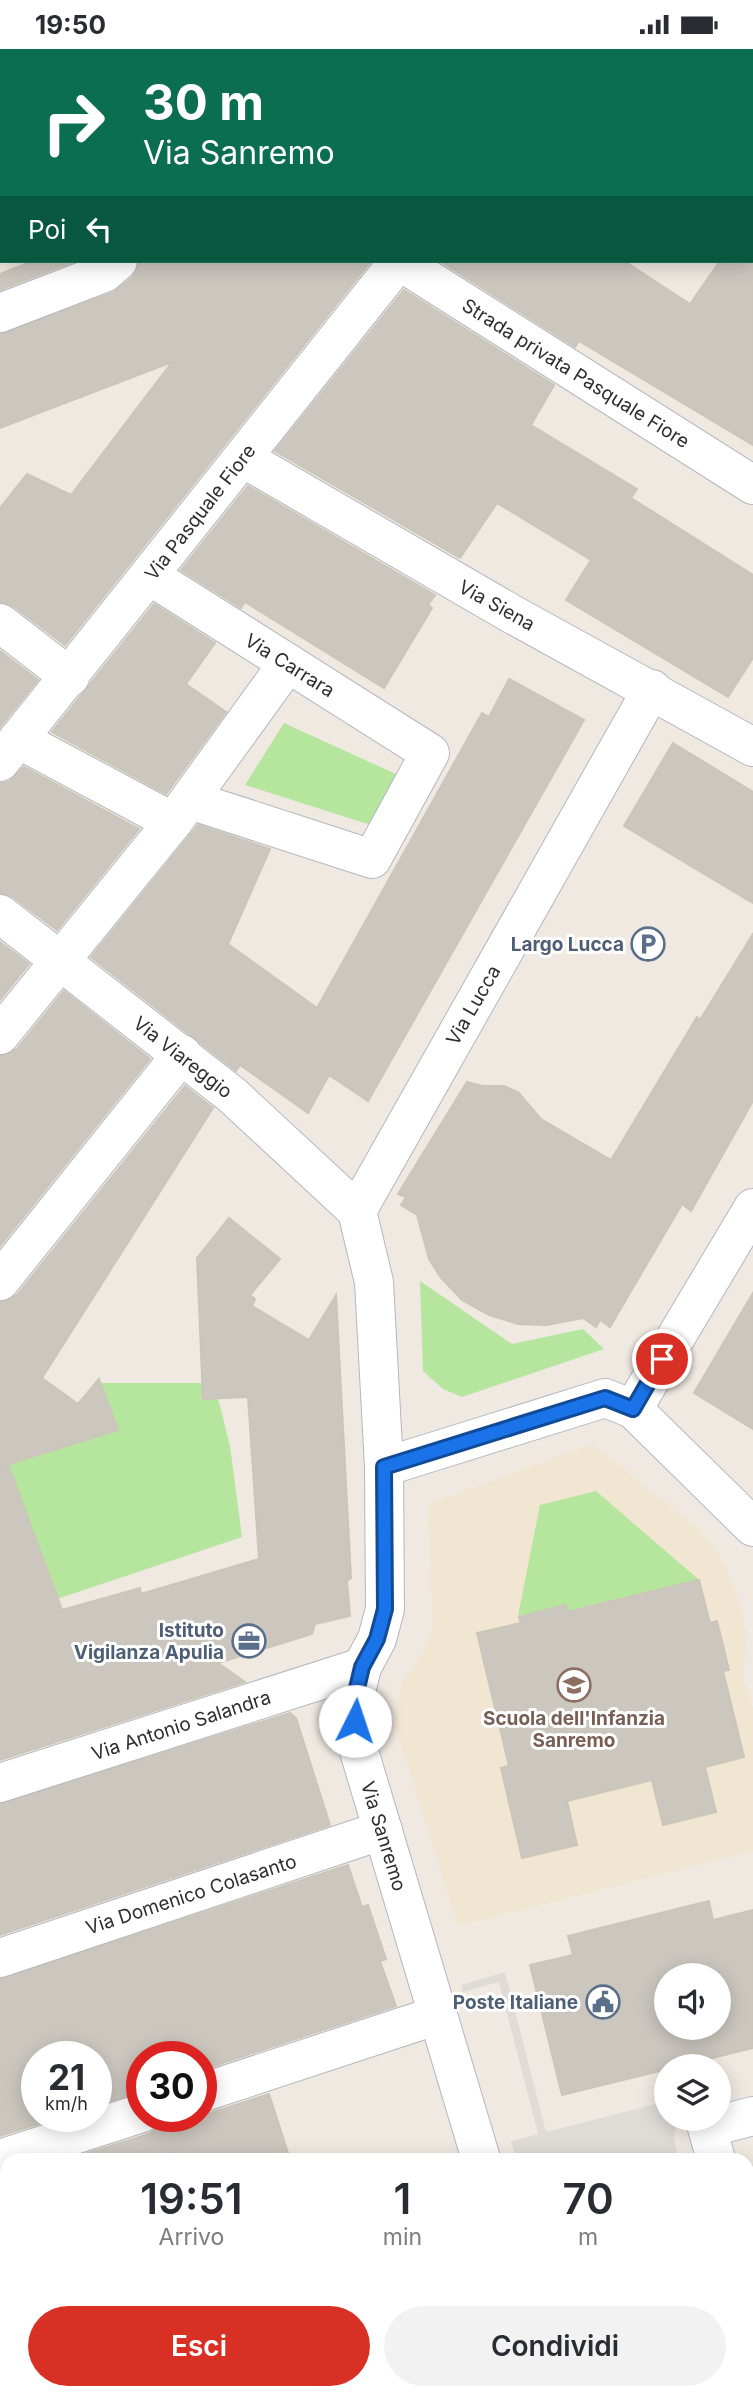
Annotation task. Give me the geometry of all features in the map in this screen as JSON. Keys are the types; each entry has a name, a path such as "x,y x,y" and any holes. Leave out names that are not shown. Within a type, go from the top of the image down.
{"street":[{"path":"0,313 104,273 116,263"},
{"name":"Via Pasquale Fiore","path":"9,751 397,263"},
{"name":"Strada privata Pasquale Fiore","path":"402,263 753,485"},
{"name":"Via Siena","path":"243,458 510,613 753,747"},
{"name":"Via Carrara","path":"150,576 430,753 372,859 182,811"},
{"path":"0,623 70,677"},
{"path":"0,1035 182,811 288,663"},
{"name":"Via Lucca","path":"357,1211 652,689"},
{"path":"9,751 182,811"},
{"name":"Via Viareggio","path":"0,913 182,1054 261,1121 357,1211"},
{"path":"0,1282 182,1054"},
{"path":"633,1409 753,1208"},
{"name":"Via Sanremo","path":"357,1211 374,1282 384,1467 385,1609 377,1639 362,1667 354,1701 356,1741 479,2153"},
{"path":"384,1467 605,1398 633,1409 753,1527"},
{"name":"Via Antonio Salandra","path":"0,1783 362,1667"},
{"name":"Via Domenico Colasanto","path":"0,1958 383,1830"},
{"path":"217,2088 438,2015"},
{"path":"714,2153 708,2128 753,2116"},
{"path":"19,2153 126,2118"}],"shaded area":[{"name":"Scuola dell'Infanzia Sanremo","path":"593,1444 695,1526 717,1551 735,1589 747,1633 743,1675 753,1709 753,1851 458,1926 394,1722 403,1680 425,1649 433,1627 428,1504"},
{"path":"505,1972 546,2132 654,2104 654,2131 675,2131 677,2153 514,2153 511,2141 538,2134 499,1982 463,1992 461,1985"}],"green space":[{"path":"284,723 400,776 374,826 245,785"},
{"path":"420,1281 512,1344 583,1329 604,1349 462,1397 443,1389 423,1371"},
{"path":"100,1383 202,1383 203,1399 218,1398 230,1446 242,1537 57,1599 8,1464 117,1430"},
{"path":"596,1491 699,1580 567,1613 565,1605 548,1609 538,1619 536,1612 518,1616 540,1505"}],"building":[{"path":"28,263 70,263 0,290 0,274"},
{"path":"138,263 369,263 65,645 13,606 0,602 0,508 27,474 71,495 172,362 0,428 0,334 112,293 133,277"},
{"path":"443,263 627,263 690,304 719,263 753,263 753,445 579,341 575,347"},
{"path":"404,290 554,385 531,425 637,489 631,498 753,575 753,658 728,697 566,600 591,560 497,503 460,558 275,451"},
{"path":"248,486 435,595 428,605 432,608 384,688 245,602 241,608 181,570"},
{"path":"154,604 215,643 186,684 226,712 166,794 52,732"},
{"path":"0,651 38,680 0,727"},
{"path":"509,679 584,720 368,1101 329,1075 308,1113 240,1065 236,1071 91,957 198,825 270,849 228,944 317,1008 482,713 489,717"},
{"path":"673,743 753,792 753,903 624,826"},
{"path":"24,767 139,829 57,930 13,897 0,893 0,783 9,782"},
{"path":"753,934 753,1101 691,1211 682,1204 610,1327 600,1320 596,1327 583,1318 547,1325 518,1324 489,1315 462,1300 441,1278 429,1259 417,1215 401,1205 406,1197 398,1194 467,1082 482,1086 504,1086 518,1092 541,1119 611,1160 697,1017 700,1020"},
{"path":"0,942 29,964 0,1000"},
{"path":"64,991 150,1059 0,1246 0,1056 17,1049"},
{"path":"185,1086 213,1108 42,1378 78,1404 99,1379 118,1430 8,1464 62,1610 140,1588 141,1594 259,1559 248,1397 203,1399 197,1258 229,1218 280,1259 250,1295 255,1299 252,1306 309,1340 336,1295 351,1578 347,1581 350,1616 315,1624 312,1634 218,1663 245,1682 0,1760 0,1302 17,1295"},
{"path":"753,1293 753,1429 694,1393"},
{"path":"699,1580 710,1623 717,1621 729,1670 723,1671 744,1757 705,1767 716,1812 663,1825 652,1780 567,1801 577,1845 522,1858 501,1768 509,1766 477,1633 521,1623 519,1617 566,1605 567,1612"},
{"path":"290,1713 296,1718 330,1825 0,1935 0,1804"},
{"path":"348,1865 362,1907 368,1905 386,1959 380,1961 396,2006 217,2065 217,2041 126,2041 126,2097 112,2100 112,2041 21,2041 21,2129 0,2136 0,1979"},
{"name":"Poste Italiane","path":"709,1901 713,1920 753,1910 753,2048 729,2054 654,2054 654,2072 562,2095 530,1965 573,1955 568,1936"},
{"path":"269,2094 288,2153 88,2153 149,2134 217,2132 217,2111"}],"place":[{"name":"Largo Lucca","path":"648,944"},
{"name":"Istituto Vigilanza Apulia","path":"249,1641"},
{"name":"Scuola dell'Infanzia Sanremo","path":"574,1685"},
{"name":"Poste Italiane","path":"603,2002"}],"route":[{"path":"355,1721 354,1701 362,1667 377,1639 385,1609 384,1467 605,1398 633,1409 662,1359"}]}
